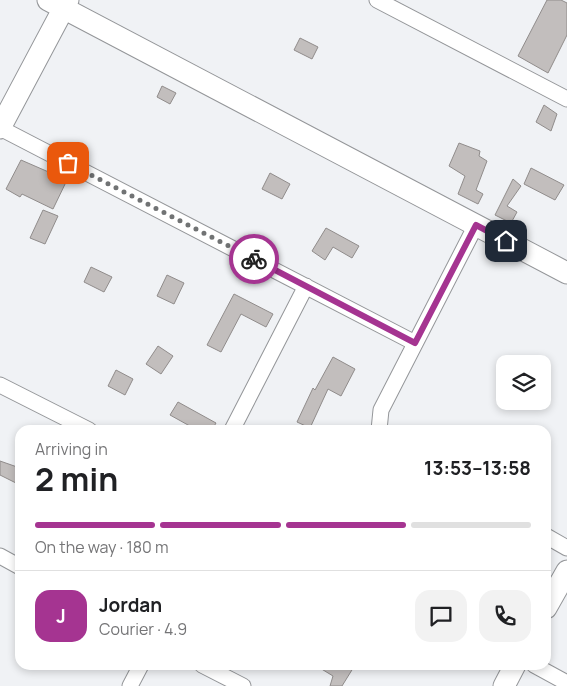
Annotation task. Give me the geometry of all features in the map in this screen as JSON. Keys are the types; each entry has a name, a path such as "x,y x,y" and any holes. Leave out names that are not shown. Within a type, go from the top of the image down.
{"street":[{"path":"378,0 567,99"},
{"path":"415,343 0,128 60,3 567,273"},
{"path":"380,425 381,410 476,225"},
{"path":"235,425 306,286"},
{"path":"0,385 79,425"},
{"path":"551,539 567,548"},
{"path":"0,556 15,564"},
{"path":"551,599 567,571"},
{"path":"130,686 138,670"},
{"path":"212,670 243,686"},
{"path":"504,686 512,670"},
{"path":"543,670 567,683"}],"building":[{"path":"547,0 561,0 567,3 567,35 548,73 518,56"},
{"path":"300,38 318,47 312,59 294,50"},
{"path":"162,86 176,93 170,104 157,97"},
{"path":"544,105 557,114 551,131 536,122"},
{"path":"459,143 480,151 479,156 487,161 476,190 483,194 478,204 458,194 465,176 449,166"},
{"path":"21,160 67,180 53,209 22,194 20,197 6,189"},
{"path":"531,168 564,185 555,200 524,184"},
{"path":"270,173 290,184 282,199 262,189"},
{"path":"513,179 521,186 507,206 517,212 511,223 495,215"},
{"path":"43,210 58,216 45,244 30,238"},
{"path":"326,228 359,246 352,258 333,247 325,260 312,251"},
{"path":"91,267 112,277 104,292 84,282"},
{"path":"167,275 184,283 174,304 157,296"},
{"path":"234,294 273,314 266,327 241,314 221,352 207,345"},
{"path":"158,346 173,356 161,374 146,364"},
{"path":"333,357 355,369 341,396 328,389 311,425 304,425 297,422 313,388 315,390"},
{"path":"116,370 133,379 125,395 108,386"},
{"path":"178,402 216,423 215,425 188,425 170,415"},
{"path":"0,461 15,466 15,482 0,475"},
{"path":"323,670 352,670 342,686 330,686 333,676"}],"way so far":[{"path":"68,163 254,259"}],"route":[{"path":"254,259 415,343 476,225 506,241"}]}
